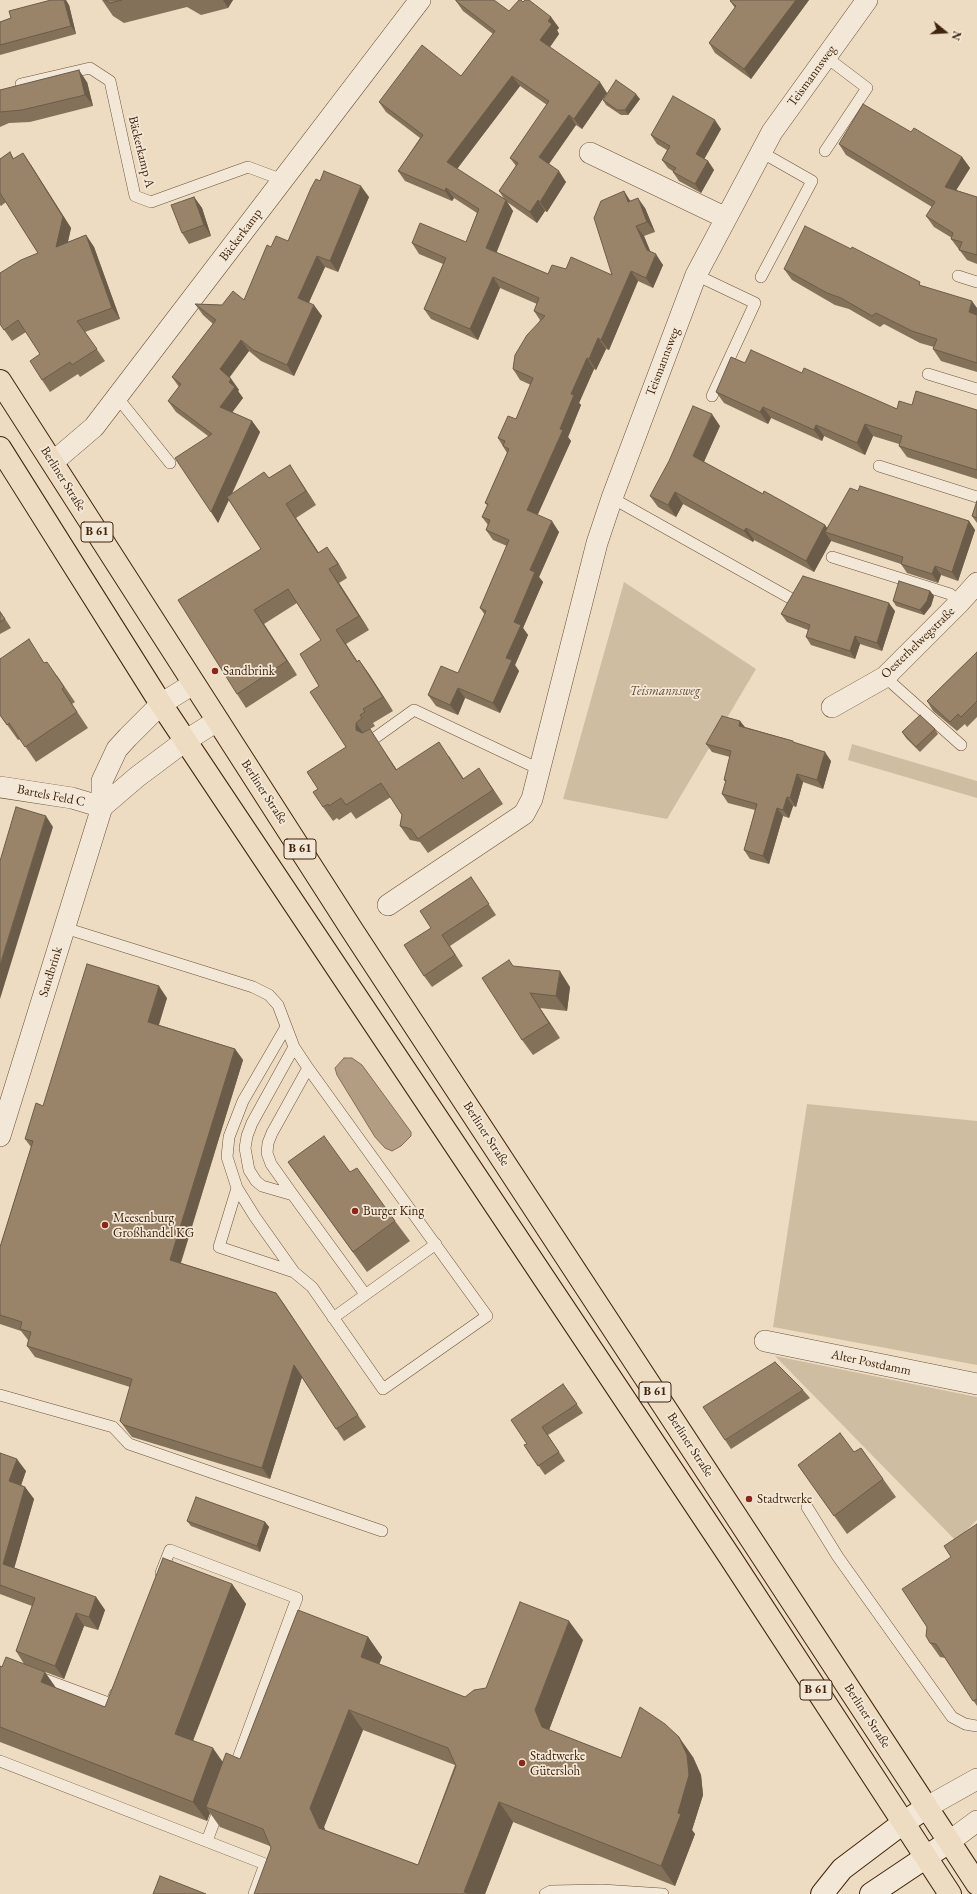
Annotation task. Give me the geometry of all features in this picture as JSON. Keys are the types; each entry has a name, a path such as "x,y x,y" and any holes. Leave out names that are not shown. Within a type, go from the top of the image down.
{"main road":[{"name":"Berliner Straße","path":"0,381 352,930 977,1884"},
{"name":"B 61","path":"0,448 185,741 730,1557 950,1894"}],"street":[{"name":"Bäckerkamp","path":"53,462 94,427 420,0"},
{"name":"Teismannsweg","path":"388,905 524,814 532,799 597,543 612,498 696,275 772,132 867,0"},
{"path":"590,153 726,218"},
{"name":"Oesterhelwegstraße","path":"832,707 885,677 977,583"},
{"name":"Sandbrink","path":"0,1136 4,1106 65,928 102,807 102,781 117,749 161,704 193,684"},
{"path":"102,807 137,777 185,741 218,721"},
{"name":"Bartels Feld C","path":"0,787 72,798 102,807"},
{"name":"Alter Postdamm","path":"765,1341 977,1384"},
{"path":"822,1894 842,1869 903,1823 927,1807 977,1779"},
{"path":"870,1894 950,1841 977,1821"}],"lane":[{"path":"824,150 867,88 826,57"},
{"name":"Bäckerkamp A","path":"21,84 90,68 110,81 135,196 151,202 248,167 283,180"},
{"path":"761,152 812,181 761,277"},
{"path":"696,275 755,303 712,396"},
{"path":"958,276 977,282"},
{"path":"928,374 977,389"},
{"path":"117,398 170,463"},
{"path":"879,466 977,497"},
{"path":"612,498 790,598"},
{"path":"832,557 950,594 959,603"},
{"path":"885,677 961,745"},
{"path":"372,740 414,710 539,769"},
{"path":"65,928 253,987 269,995 278,1006 294,1047 308,1068 488,1316 383,1389 312,1287 294,1272 255,1217 238,1188 227,1157 229,1137 244,1101 286,1027"},
{"path":"293,1196 262,1186 256,1181 249,1170 245,1148 247,1136 252,1123 294,1047"},
{"path":"308,1068 268,1143 267,1153 271,1164 293,1196 365,1294"},
{"path":"238,1188 219,1247 294,1272"},
{"path":"333,1318 436,1244"},
{"path":"0,1394 113,1427 129,1444 382,1531"},
{"path":"807,1508 838,1557 952,1718 965,1724 977,1726"},
{"path":"156,1586 170,1550 297,1598 228,1782"},
{"path":"30,1673 111,1704 120,1682"},
{"path":"0,1761 265,1864 254,1894"},
{"path":"207,1841 223,1797"},
{"path":"545,1894 551,1891 602,1890 664,1894"}],"green space":[{"name":"Teismannsweg","path":"624,582 756,669 667,819 563,799"},
{"path":"852,744 977,781 977,798 848,760"},
{"path":"807,1104 977,1121 977,1365 773,1327"},
{"path":"775,1356 977,1397 977,1520 956,1541"}],"shaded area":[{"path":"344,1058 352,1058 362,1065 411,1132 411,1136 401,1146 392,1151 385,1148 375,1137 337,1075 335,1068"}],"building":[{"path":"51,0 64,0 71,26 0,45 0,22 11,18 9,11"},
{"path":"105,0 122,0 110,3"},
{"path":"456,0 494,0 509,11 519,0 523,2 525,0 529,0 551,17 548,21 552,24 540,40 600,82 574,119 569,115 539,157 559,171 540,202 538,200 530,212 499,191 518,163 510,158 549,101 512,76 447,162 506,200 486,248 548,274 552,265 566,269 571,257 612,275 594,218 601,201 624,191 628,202 638,198 647,222 636,226 647,250 656,254 646,278 631,271 601,340 598,338 589,359 587,358 571,394 574,395 560,429 563,430 527,510 552,521 530,570 535,572 514,622 521,625 506,658 512,660 493,703 458,688 450,705 428,695 441,666 458,673 486,611 480,608 509,540 486,530 490,520 482,517 488,504 485,503 509,449 503,446 505,441 498,438 508,416 516,419 533,378 513,369 515,355 527,335 545,316 534,311 539,298 493,277 470,329 424,309 446,258 412,243 420,223 466,242 479,209 446,188 445,191 398,171 423,135 379,102 422,45 461,76 495,31"},
{"path":"796,0 744,69 709,43 736,6 730,1"},
{"path":"79,70 85,95 22,110 0,112 0,90"},
{"path":"616,80 636,94 625,110 617,110 603,100"},
{"path":"673,96 715,120 696,154 708,161 695,184 673,172 676,168 662,160 670,146 651,135"},
{"path":"863,104 911,132 914,128 962,157 945,187 977,197 977,255 959,250 962,242 951,239 953,233 926,216 935,202 839,144"},
{"path":"10,152 13,159 23,153 63,217 56,247 86,235 112,308 77,321 97,349 72,365 70,362 42,380 30,361 40,354 18,320 4,330 0,324 0,273 21,260 38,253 0,193 0,159"},
{"path":"324,171 361,186 330,261 317,256 298,298 314,305 287,365 253,350 241,340 220,369 231,379 229,382 235,387 220,407 252,421 211,512 175,458 212,434 168,401 181,384 172,377 216,320 195,304 222,305 233,291 244,300 267,245 271,247 276,236 288,241 311,188 316,179 320,181"},
{"path":"194,197 204,225 182,233 171,205"},
{"path":"805,226 851,249 852,247 920,282 919,285 972,301 969,312 977,315 977,363 933,349 937,339 912,331 876,313 872,316 841,298 827,293 784,269"},
{"path":"751,350 802,373 804,368 897,409 899,401 912,405 916,391 977,410 977,470 899,446 902,436 865,424 857,443 816,425 814,430 763,407 760,412 716,392 731,357 745,363"},
{"path":"693,406 712,414 693,456 763,494 764,491 825,525 806,561 746,528 744,531 675,492 668,505 650,496 669,461"},
{"path":"290,465 306,491 286,504 318,553 327,547 338,564 329,569 359,616 336,630 357,662 359,660 383,697 363,709 365,712 360,715 362,718 356,723 356,730 362,733 370,729 396,770 439,742 463,779 479,768 493,790 418,839 411,829 400,826 402,815 381,783 346,805 341,798 329,806 328,804 323,807 313,792 318,789 307,772 346,747 310,692 319,686 300,654 321,640 288,589 254,610 287,661 237,694 178,600 261,549 227,497 264,472 269,478"},
{"path":"860,486 969,521 952,572 935,566 932,574 901,564 903,557 825,532 850,488 858,491"},
{"path":"977,501 977,518 972,516"},
{"path":"803,576 889,603 877,643 855,636 850,651 806,637 810,625 781,614"},
{"path":"899,581 930,591 927,601 920,610 893,601"},
{"path":"0,612 5,619 0,622"},
{"path":"29,639 44,663 47,662 64,687 62,689 77,712 25,747 9,723 7,725 0,715 0,659"},
{"path":"977,652 977,701 961,717 958,714 950,722 927,701"},
{"path":"920,715 935,729 916,747 902,732"},
{"path":"722,716 740,721 739,726 793,741 825,752 817,780 797,774 790,798 787,797 783,810 777,808 763,856 744,850 757,804 722,794 731,751 706,744"},
{"path":"16,807 46,816 0,965 0,861"},
{"path":"471,877 489,904 442,935 455,955 424,976 404,945 431,928 420,911"},
{"path":"509,960 513,966 560,971 556,996 530,993 549,1023 522,1040 482,978"},
{"name":"Meesenburg Großhandel KG","path":"87,964 159,986 148,1022 235,1049 170,1260 276,1293 358,1415 336,1429 294,1365 262,1468 124,1425 120,1421 132,1379 27,1346 31,1332 20,1329 22,1322 0,1315 0,1247 33,1141 25,1139 36,1103 43,1106"},
{"name":"Burger King","path":"324,1136 350,1172 357,1168 395,1221 353,1252 288,1162"},
{"path":"775,1362 803,1390 725,1440 703,1407"},
{"path":"563,1384 577,1404 542,1427 559,1452 538,1466 524,1445 527,1444 511,1420"},
{"path":"840,1433 854,1452 861,1448 883,1479 834,1516 798,1465"},
{"path":"0,1453 17,1459 9,1481 25,1487 3,1564 96,1597 89,1617 76,1613 55,1666 16,1651 35,1598 0,1585"},
{"path":"196,1497 265,1522 257,1546 187,1521"},
{"path":"977,1524 977,1699 973,1701 936,1644 930,1643 926,1636 927,1627 902,1589 951,1557 944,1546"},
{"path":"163,1558 232,1584 175,1734 213,1748 193,1802 0,1727 0,1666 2,1667 6,1657 45,1672 41,1682 105,1707"},
{"name":"Stadtwerke Gütersloh","path":"520,1602 569,1621 535,1710 542,1727 621,1758 640,1707 665,1724 679,1737 687,1755 689,1775 678,1813 681,1814 661,1866 499,1802 464,1892 470,1894 254,1894 271,1848 263,1829 206,1807 226,1753 240,1759 298,1610 368,1637 361,1657 465,1697 474,1690 486,1688","holes":["349,1710 448,1748 456,1766 418,1865 319,1828 310,1808"]},
{"path":"160,1876 206,1894 153,1894"}],"place":[{"name":"Sandbrink","path":"215,671"},
{"name":"Burger King","path":"355,1211"},
{"name":"Meesenburg Großhandel KG","path":"105,1225"},
{"name":"Stadtwerke","path":"749,1499"},
{"name":"Stadtwerke Gütersloh","path":"522,1763"}]}
